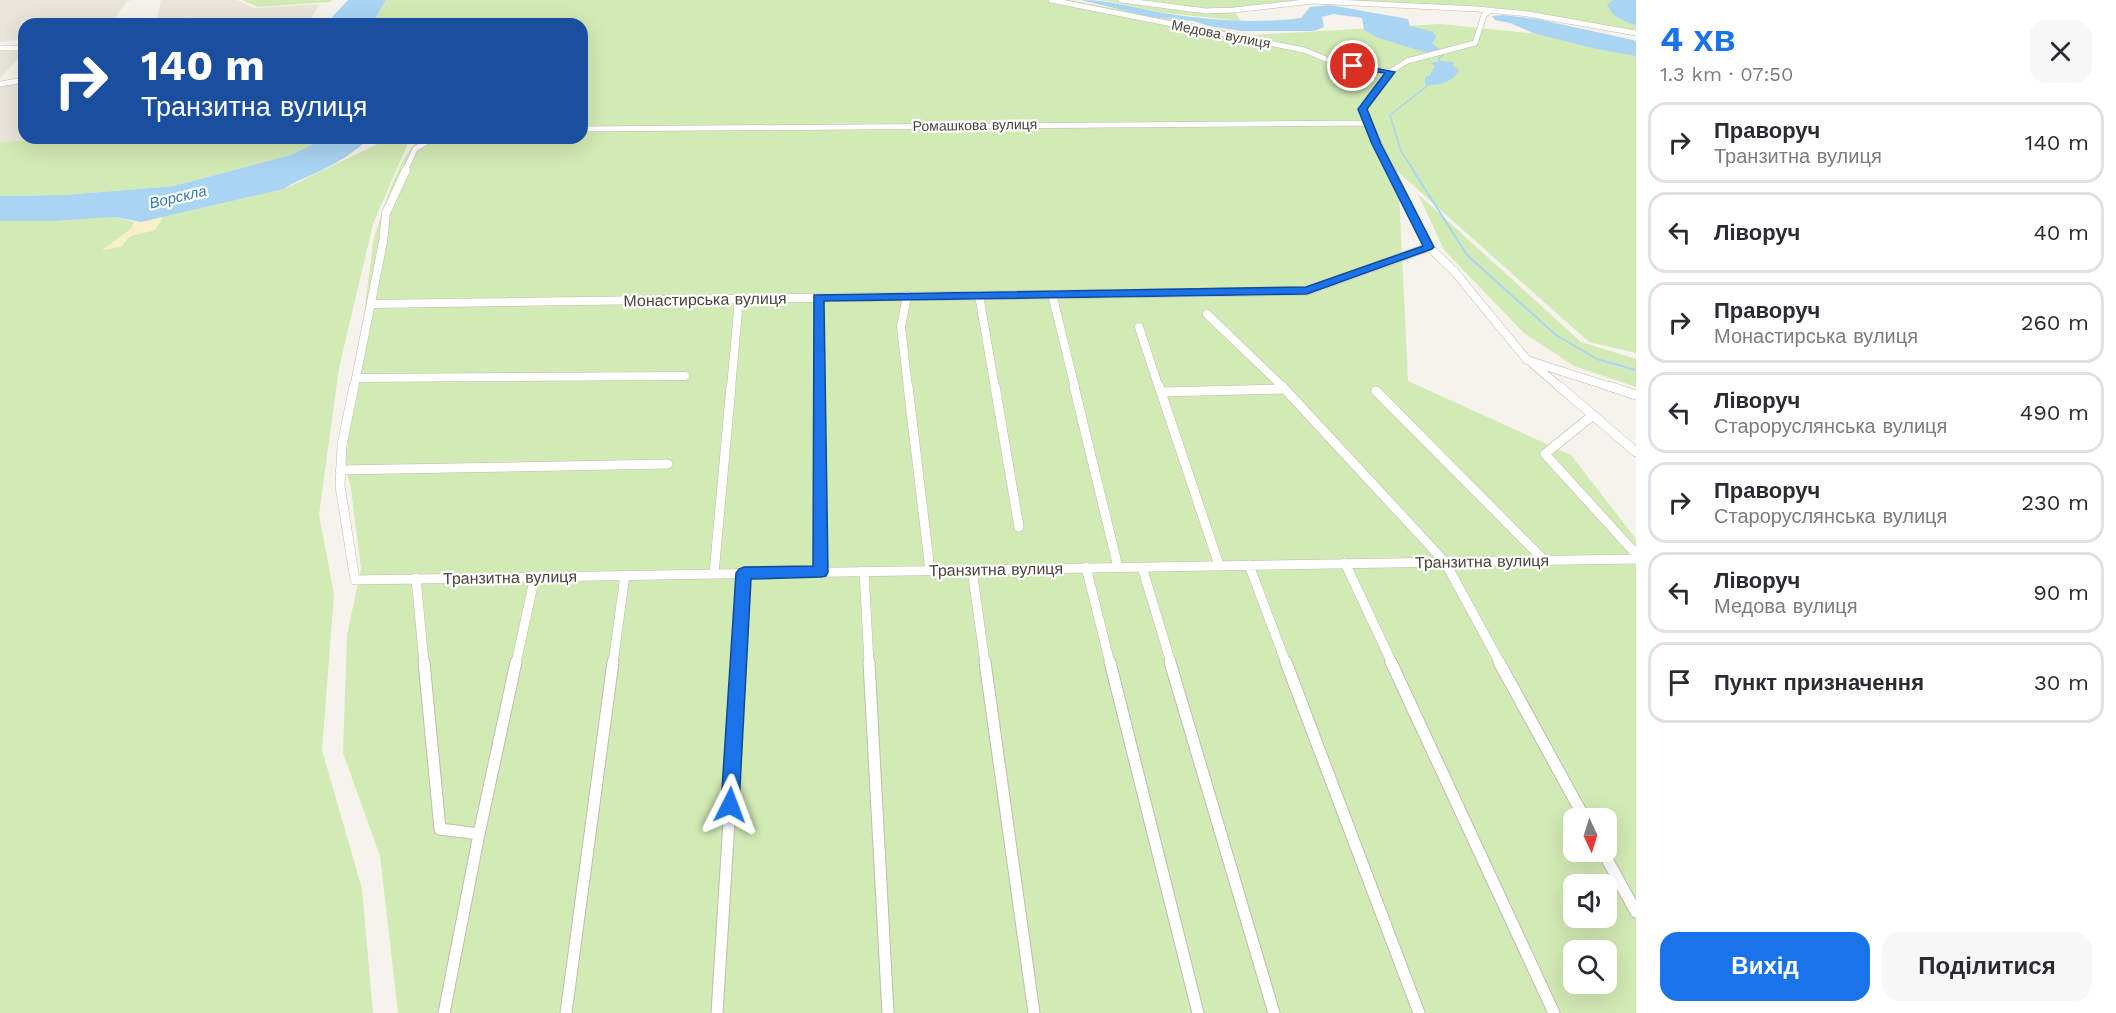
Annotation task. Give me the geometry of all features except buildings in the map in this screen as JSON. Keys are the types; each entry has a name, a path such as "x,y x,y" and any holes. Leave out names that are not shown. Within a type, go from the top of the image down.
{"street":[{"name":"Медова вулиця","path":"1051,0 1304,50 1338,64 1390,72"},
{"path":"1121,0 1181,9 1233,10 1323,0 1345,4 1435,6 1529,14 1636,33"},
{"path":"1491,10 1484,15 1475,43 1407,61 1390,72 1363,109 1429,247 1454,271 1527,360 1636,452"},
{"path":"0,48 18,48"},
{"path":"0,84 18,81"},
{"name":"Ромашкова вулиця","path":"588,129 1368,123"},
{"path":"423,144 415,149 386,213 383,242 342,445 340,470 668,464"},
{"name":"Монастирська вулиця","path":"371,304 1307,291 1429,247"},
{"path":"1052,294 1118,567"},
{"path":"978,295 1019,527"},
{"path":"908,296 902,327 930,570"},
{"path":"818,298 821,572"},
{"path":"714,574 739,299"},
{"path":"1207,314 1285,388 1445,562 1579,808"},
{"path":"1139,327 1219,565"},
{"path":"1527,360 1636,395"},
{"path":"356,378 685,376"},
{"path":"1161,392 1285,388"},
{"path":"1376,391 1544,560"},
{"path":"1593,415 1545,454 1636,554"},
{"name":"Транзитна вулиця","path":"340,470 340,486 355,580 1636,559"},
{"path":"1345,563 1554,1013"},
{"path":"1249,565 1419,1013"},
{"path":"1086,567 1198,1013"},
{"path":"1142,567 1274,1013"},
{"path":"972,569 1034,1013"},
{"path":"864,571 888,1013"},
{"path":"717,1013 744,573"},
{"path":"566,1013 625,575"},
{"path":"444,1013 479,834 535,576"},
{"path":"416,578 440,829 479,834"},
{"path":"1608,862 1636,912"}],"shaded area":[{"path":"0,0 135,0 127,1 115,18 18,18 18,40 0,42"},
{"path":"161,0 237,0 254,8 320,4 311,18 157,18"},
{"path":"0,50 18,52 18,58 0,78"},
{"path":"18,82 18,141 0,142 0,85"}],"green space":[{"path":"242,0 332,0 330,2 258,7"},
{"path":"386,0 1070,0 1252,35 1441,24 1636,44 1636,353 1589,342 1398,172 1408,381 1571,455 1636,539 1636,1013 398,1013 380,856 343,753 347,635 361,569 351,489 345,465 373,243 385,202 404,160 415,144 588,144 588,18 376,18"},
{"path":"1101,0 1323,0 1233,10 1241,21 1165,13"},
{"path":"1323,0 1613,0 1608,8 1619,19 1636,25 1636,33 1529,14"},
{"path":"18,141 18,144 314,144 291,155 174,186 65,195 0,196 0,142"},
{"path":"378,144 408,144 373,224 339,368 319,515 334,594 322,750 362,889 373,1013 0,1013 0,221 56,221 115,217 134,222 132,228 104,250 122,246 130,236 155,230 163,217 284,189"},
{"path":"1418,194 1581,342 1636,359 1636,387 1574,366 1524,333 1444,250"}],"sand":[{"path":"163,217 155,230 130,236 122,246 101,251 132,228 134,222"}],"water":[{"path":"348,0 386,0 376,18 332,18"},
{"path":"1081,0 1112,3 1163,13 1249,21 1301,18 1310,7 1330,5 1408,19 1410,26 1433,32 1436,37 1432,43 1442,51 1424,52 1376,37 1364,30 1362,18 1333,14 1322,17 1324,27 1314,31 1241,31 1193,21 1151,17"},
{"path":"1613,0 1636,0 1636,25 1623,21 1612,13 1607,5"},
{"path":"1492,16 1537,19 1636,41 1636,56 1533,33 1510,23 1495,20"},
{"path":"1454,62 1453,66 1459,70 1445,82 1436,85 1425,84 1425,77 1429,76 1435,66 1430,63"},
{"name":"Ворскла","path":"314,144 362,144 341,160 284,189 141,222 115,217 56,221 0,221 0,196 65,195 174,186 291,155"}],"waterway":[{"path":"1442,64 1438,59 1443,55"},
{"path":"1414,171 1401,151 1390,115 1431,83"},
{"path":"1413,170 1467,255 1556,335 1597,359 1636,370"}],"route":[{"path":"730,805 744,573 821,572 818,298 1307,291 1429,247 1377,144 1363,109 1390,72 1353,66"}]}
